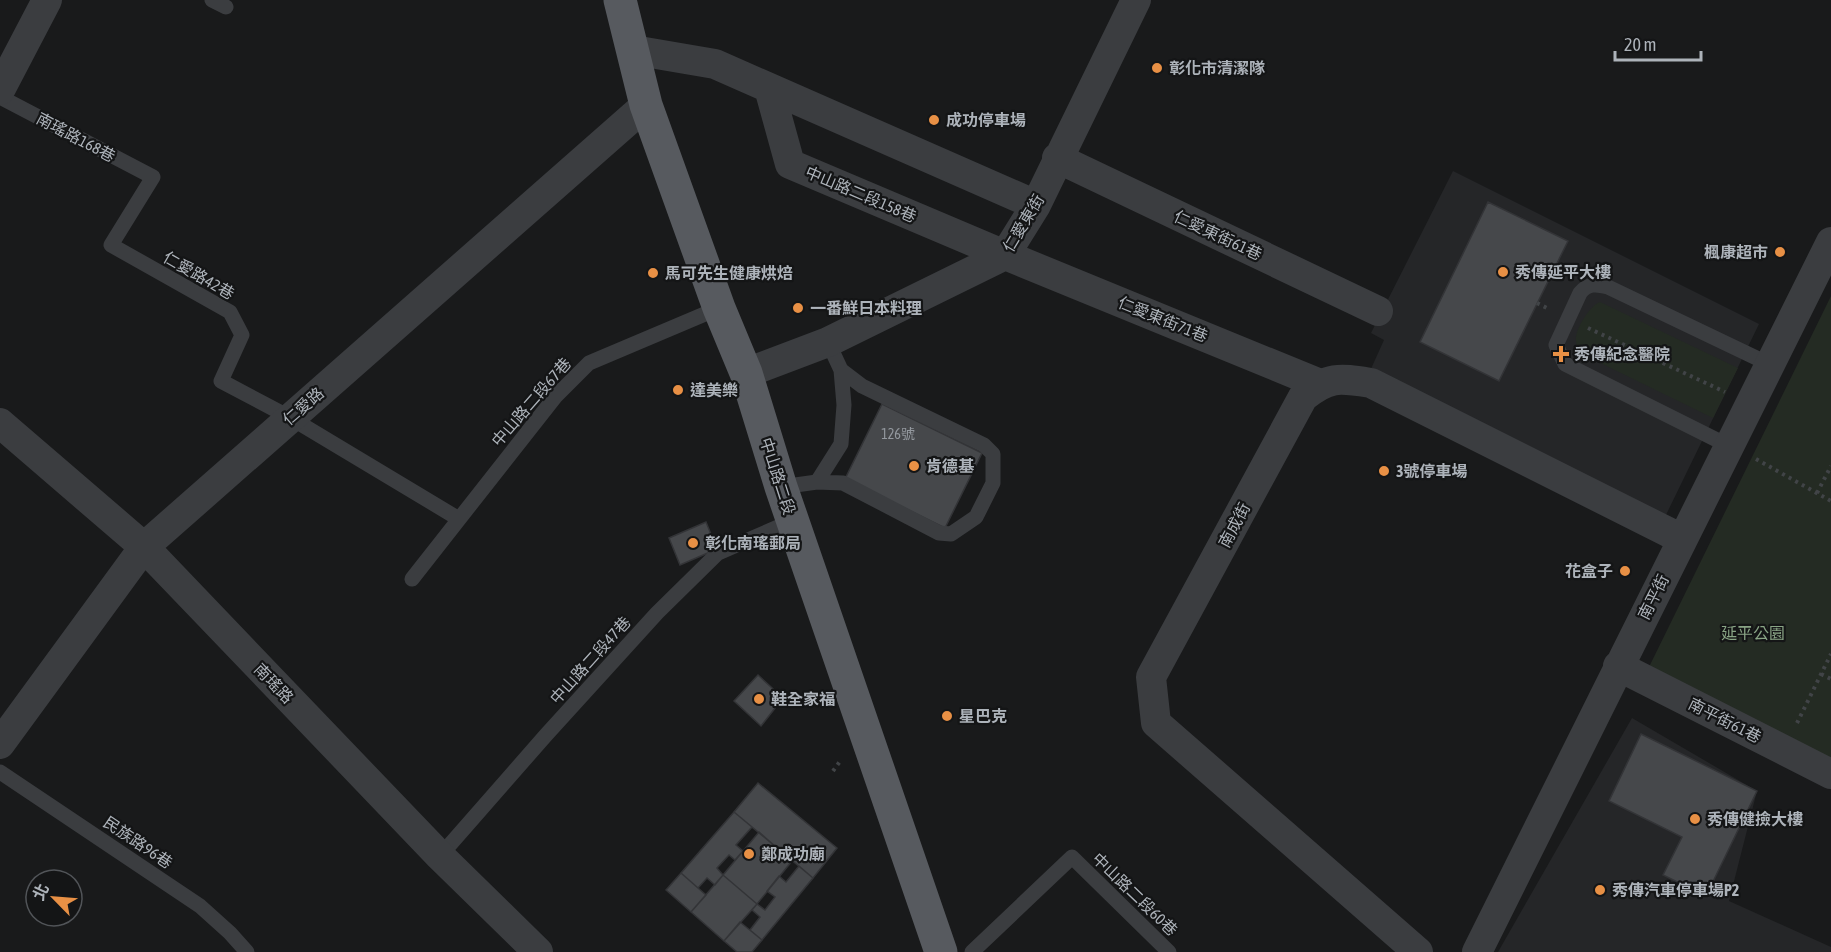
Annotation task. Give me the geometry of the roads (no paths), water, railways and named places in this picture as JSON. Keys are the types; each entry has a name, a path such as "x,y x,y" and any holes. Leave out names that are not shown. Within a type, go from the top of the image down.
{"main road":[{"name":"中山路二段","path":"620,0 646,105 719,308 746,373 780,487 940,952"}],"street":[{"path":"0,90 46,0"},
{"name":"仁愛東街","path":"746,373 828,342 1005,255 1036,205 1136,0"},
{"path":"633,50 715,64 1036,205"},
{"name":"中山路二段158巷","path":"769,88 790,164 1005,255"},
{"name":"仁愛路","path":"0,744 144,547 646,105"},
{"name":"仁愛東街61巷","path":"1057,158 1378,311"},
{"name":"南平街","path":"1477,952 1683,539 1741,451 1750,404 1831,242"},
{"name":"仁愛東街71巷","path":"1005,255 1320,384"},
{"path":"1320,384 1342,379 1371,383 1683,539"},
{"name":"南成街","path":"1320,384 1303,397 1151,677 1156,723 1418,952"},
{"name":"南瑤路","path":"0,423 144,547 440,856 538,952"},
{"name":"南平街61巷","path":"1618,666 1831,774"}],"lane":[{"name":"南瑤路168巷","path":"0,97 153,177 111,245"},
{"name":"仁愛路42巷","path":"111,245 230,312 242,334 221,381 290,417"},
{"path":"1741,451 1564,364 1556,345 1585,286 1596,284 1608,287 1769,364"},
{"name":"中山路二段67巷","path":"412,579 555,397 589,363 719,308"},
{"path":"817,482 841,444 844,405 841,370 828,342"},
{"path":"780,487 817,482 843,483 939,533 951,534 976,517 993,483 993,454 984,445 862,386 841,370"},
{"path":"290,417 459,519"},
{"name":"中山路二段47巷","path":"440,856 641,630 717,553 792,521"},
{"name":"民族路96巷","path":"0,772 200,906 247,952"},
{"name":"中山路二段60巷","path":"972,952 1072,857 1169,952"}],"place":[{"name":"彰化市清潔隊","path":"1157,68"},
{"name":"成功停車場","path":"934,120"},
{"name":"楓康超市","path":"1780,252"},
{"name":"秀傳延平大樓","path":"1503,272"},
{"name":"馬可先生健康烘焙","path":"653,273"},
{"name":"一番鮮日本料理","path":"798,308"},
{"name":"秀傳紀念醫院","path":"1561,354"},
{"name":"達美樂","path":"678,390"},
{"name":"肯德基","path":"914,466"},
{"name":"3號停車場","path":"1384,471"},
{"name":"彰化南瑤郵局","path":"693,543"},
{"name":"花盒子","path":"1625,571"},
{"name":"鞋全家福","path":"759,699"},
{"name":"星巴克","path":"947,716"},
{"name":"秀傳健撿大樓","path":"1695,819"},
{"name":"鄭成功廟","path":"749,854"},
{"name":"秀傳汽車停車場P2","path":"1600,890"}],"park label":[{"name":"延平公園","path":"1753,633"}]}
